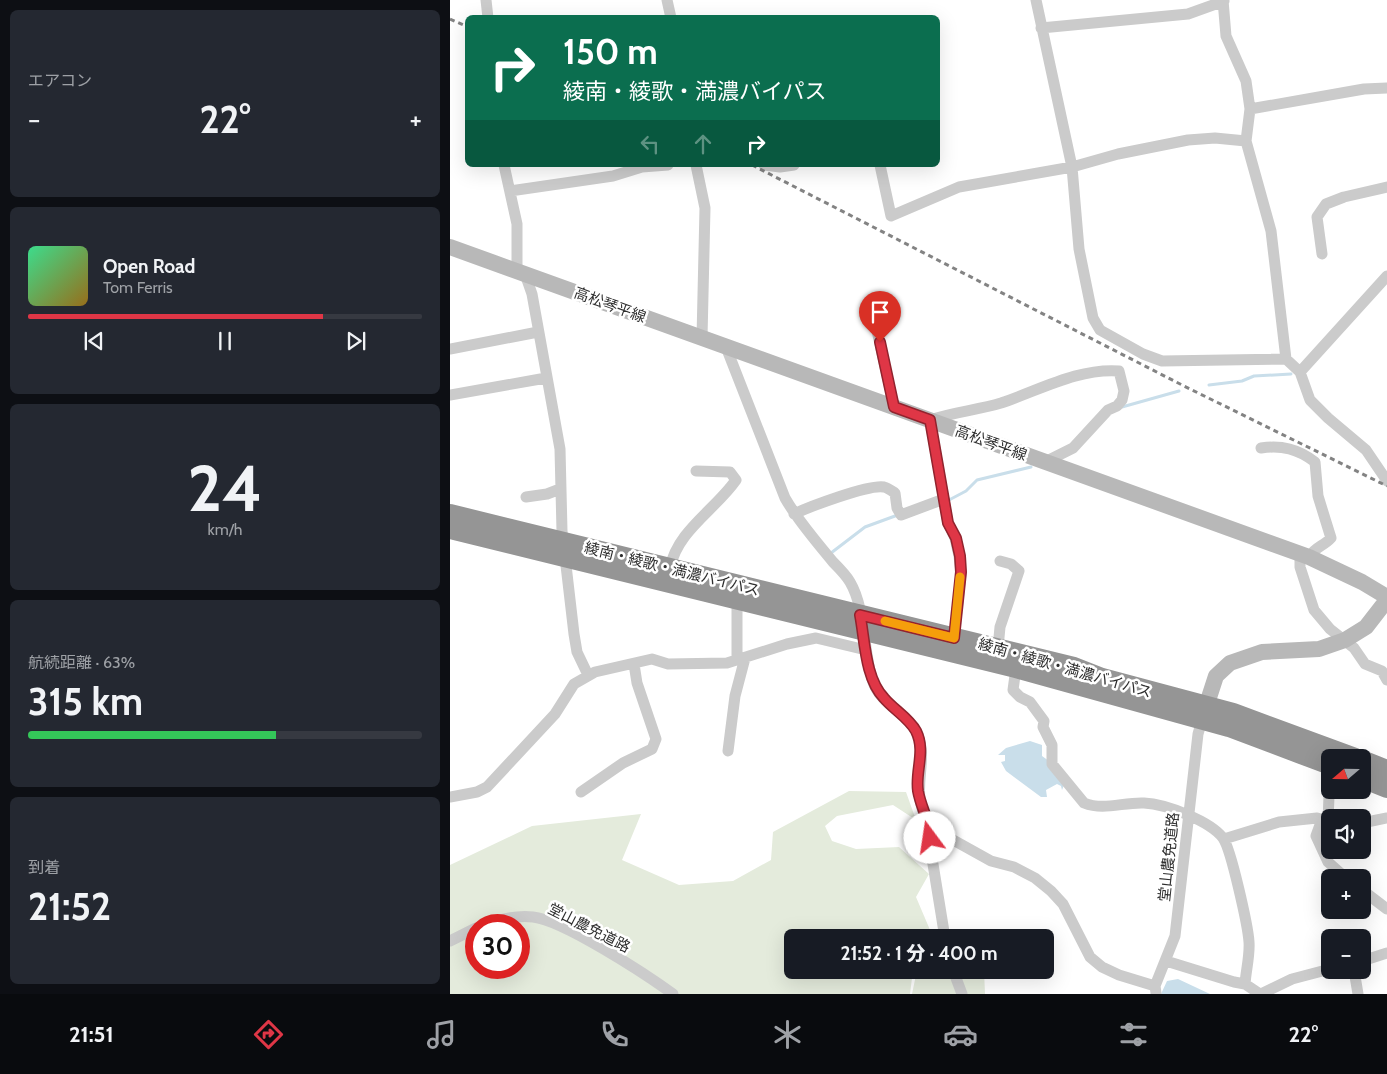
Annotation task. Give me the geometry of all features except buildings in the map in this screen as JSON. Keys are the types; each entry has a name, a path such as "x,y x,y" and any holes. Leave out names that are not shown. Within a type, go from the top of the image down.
{"highway":[{"name":"綾南・綾歌・満濃バイパス","path":"450,514 737,600 1204,713 1233,713 1331,749"},
{"name":"綾南・綾歌・満濃バイパス","path":"450,530 670,568 863,632 954,638 998,648 1204,713 1321,761"},
{"path":"1371,764 1387,770"},
{"path":"1371,782 1387,788"}],"main road":[{"name":"高松琴平線","path":"450,247 1304,556 1362,582 1387,598"},
{"path":"1204,713 1216,676 1230,663 1262,652 1319,649 1345,640 1366,627 1387,598"}],"street":[{"path":"486,0 488,15"},
{"path":"667,0 670,15"},
{"path":"1036,0 1072,167 1079,249 1092,318 1100,330 1143,354 1162,361 1286,359"},
{"path":"1041,28 1188,14 1224,1 1226,36 1246,81 1250,109 1246,140 1271,231 1286,359 1300,372 1310,400 1366,450 1387,481"},
{"path":"1250,109 1364,89 1387,88"},
{"path":"880,167 891,216 959,187 1072,167 1118,154 1188,140 1215,138 1246,140"},
{"path":"504,167 517,224 521,272 532,294 546,378 552,398 560,449 560,488 565,550 577,652 588,675"},
{"path":"510,191 613,176 642,167"},
{"path":"696,167 705,208 702,338"},
{"path":"1322,254 1317,217 1326,204 1344,197 1387,187"},
{"path":"1300,372 1387,276"},
{"path":"876,326 894,407"},
{"path":"450,349 538,332"},
{"path":"726,347 784,498 794,514 850,582 874,684 883,698 916,731 921,750 918,789 924,813 930,824 937,831 991,861 1014,867 1035,878 1052,891 1062,904 1090,956 1102,967 1156,990"},
{"path":"954,638 961,572 956,538 948,523 930,420 999,403 1065,379 1103,370 1119,372 1124,391 1122,400 1117,406 1108,410 1073,448 1045,462"},
{"path":"450,395 546,378"},
{"path":"1261,448 1286,447 1305,454 1315,462 1318,496 1331,538 1327,543 1315,548 1304,556 1300,567 1314,610 1330,629 1345,640 1365,664 1382,671 1387,680"},
{"path":"670,568 675,550 690,529 724,497 736,480 730,472 696,471"},
{"path":"794,514 868,489 884,487 895,493 897,508 901,515 944,499"},
{"path":"526,497 547,494 560,488"},
{"path":"1000,561 1011,564 1019,571 1000,627 998,648 1016,668 1013,690 1020,698 1030,702 1044,721 1044,727 1052,745 1052,764 1084,803 1104,807 1145,803 1189,816 1211,826 1224,839 1235,874 1249,942 1245,984"},
{"path":"728,751 741,659 737,600"},
{"path":"450,797 477,792 487,787 555,714 574,684 588,675 652,659 668,664 726,663 787,644 863,632"},
{"path":"581,792 623,763 652,750 656,739 637,683 634,664"},
{"name":"堂山農免道路","path":"1156,990 1175,936 1198,734 1204,713"},
{"path":"1224,839 1279,822 1317,818 1321,819"},
{"path":"1371,821 1387,818"},
{"path":"930,824 931,852 944,929"},
{"path":"1321,825 1316,836 1321,847"},
{"path":"1327,859 1336,869"},
{"path":"1371,897 1387,909"},
{"name":"堂山農免道路","path":"530,917 555,924 590,942 673,994"},
{"path":"450,941 465,934"},
{"path":"1371,958 1387,953"},
{"path":"1166,961 1245,984 1260,994 1292,979 1321,971"},
{"path":"956,979 962,994"},
{"path":"1356,979 1358,994"}],"green space":[{"path":"849,791 906,792 916,820 893,805 837,816 825,826 832,841 856,849 899,847 929,874 916,897 930,929 784,929 784,979 912,979 910,994 450,994 450,865 532,826 641,814 622,860 679,885 733,881 771,860 773,832"},
{"path":"915,979 953,979 959,994 912,994"},
{"path":"959,979 984,979 985,994 965,994"}],"water":[{"path":"1030,741 1042,745 1042,756 1049,761 1064,785 1062,790 1061,786 1057,784 1046,790 1047,797 1041,797 1006,771 1001,762 1005,761 1005,755 998,755 1006,748"},
{"path":"1178,979 1210,994 1161,994 1167,981"}],"waterway":[{"path":"1209,385 1242,381 1254,376 1291,374"},
{"path":"1122,407 1179,391"},
{"path":"949,500 966,491 977,480 1031,467"},
{"path":"831,553 865,527 895,516"}],"railway":[{"path":"450,19 465,26"},
{"path":"756,167 1184,386 1387,486"}],"slow traffic":[{"path":"885,621 954,638 960,577"}],"route":[{"path":"880,342 894,407 930,420 948,523 956,538 960,556 961,572 954,638 860,615 874,684 883,698 916,731 921,750 918,789 924,813 930,824 930,838"}]}
